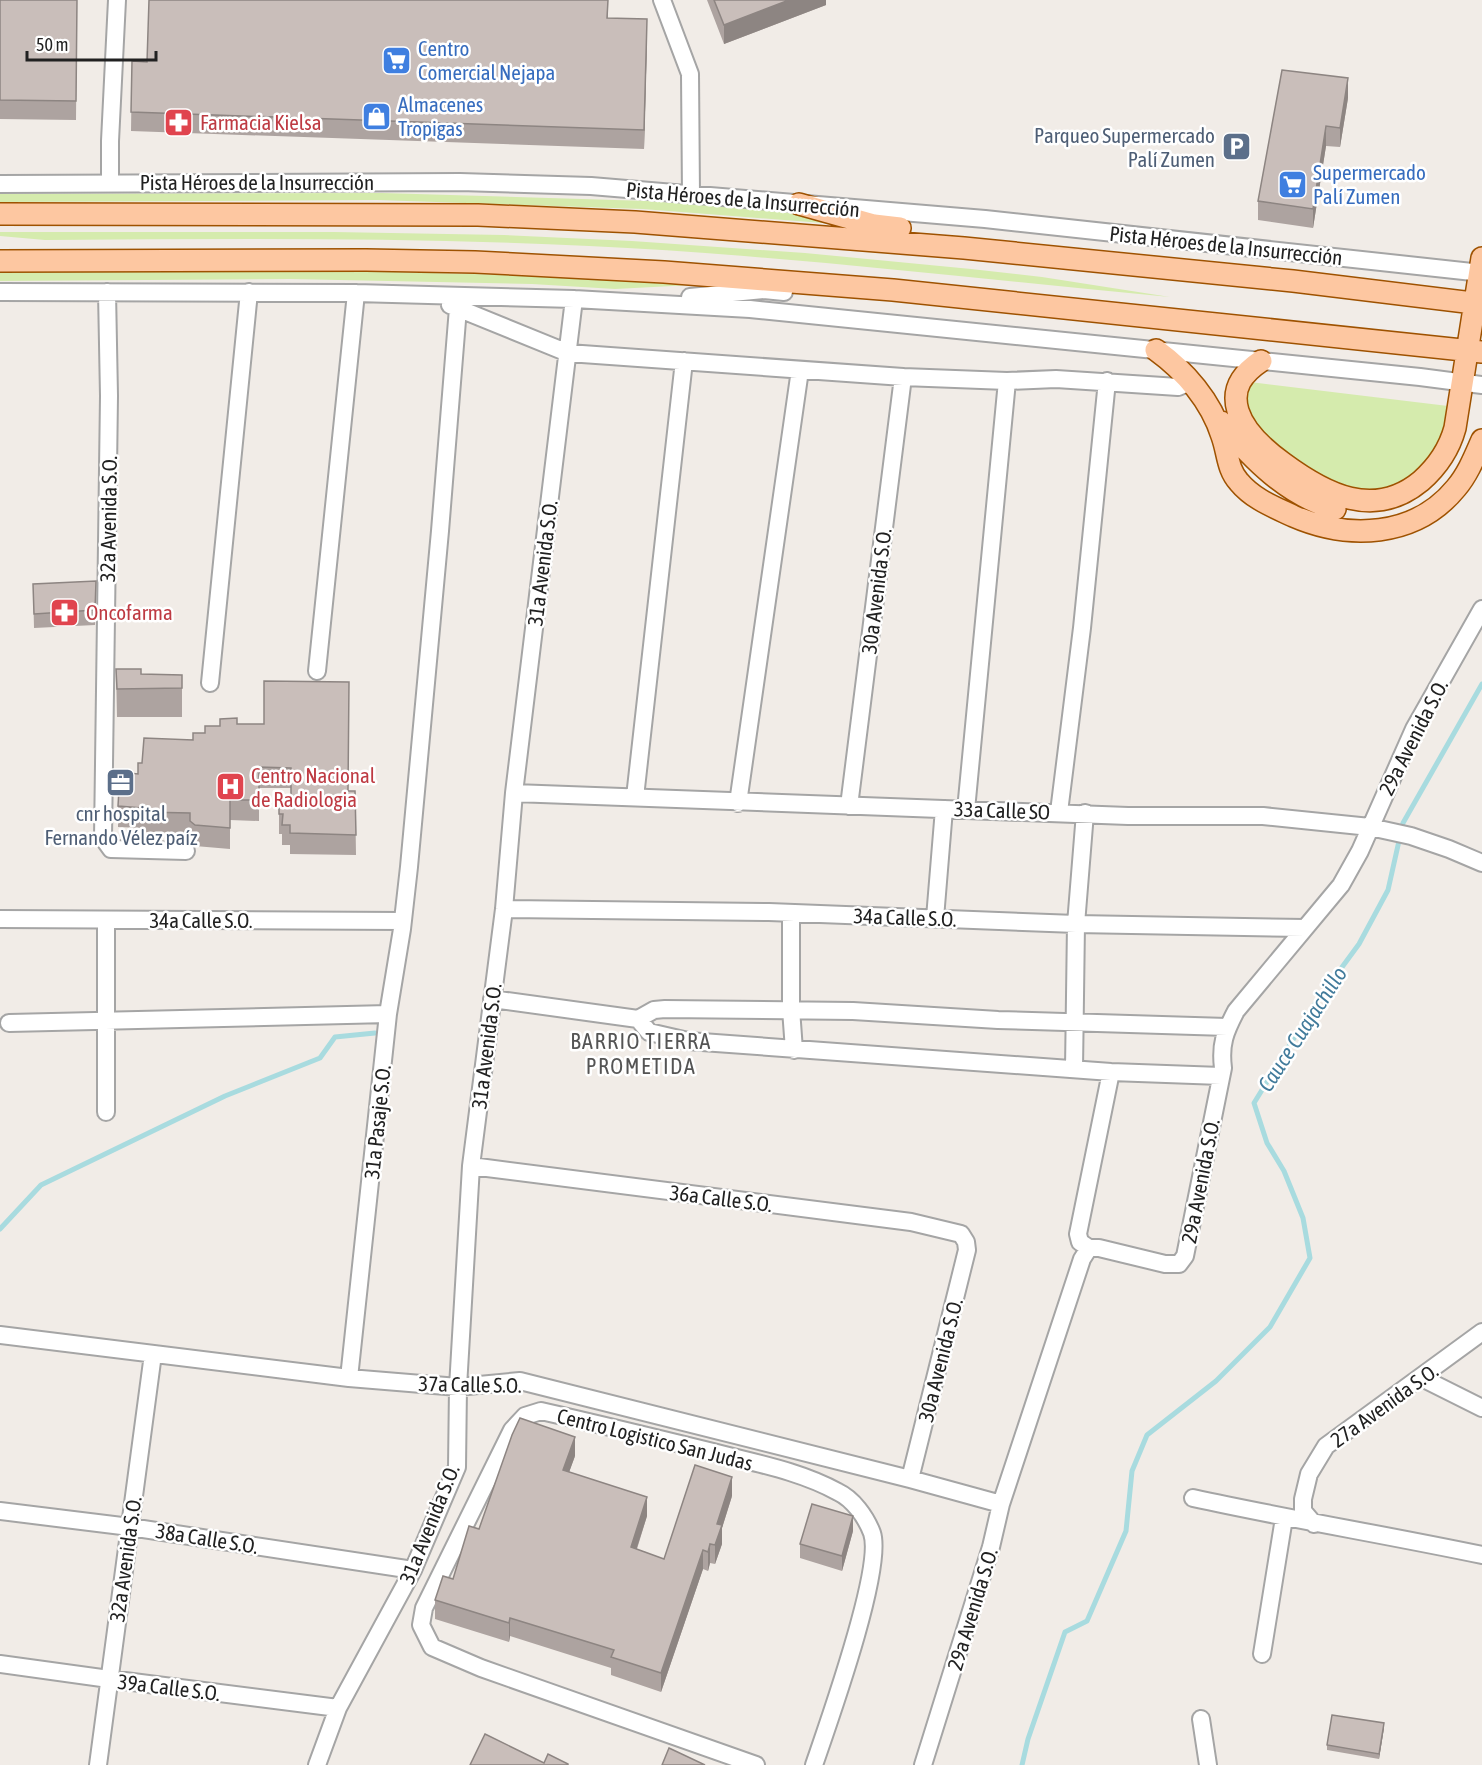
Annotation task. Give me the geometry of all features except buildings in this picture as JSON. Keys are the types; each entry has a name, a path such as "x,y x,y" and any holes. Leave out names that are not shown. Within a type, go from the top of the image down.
{"main road":[{"path":"799,204 874,225 984,237 1108,262"},
{"name":"Pista Héroes de la Insurrección","path":"0,214 478,215 635,222 816,235 1108,262 1293,281 1478,304"},
{"path":"0,261 366,260 529,264 664,272 1005,302 1478,349"},
{"path":"1156,350 1179,368 1242,447 1260,465 1285,484 1325,506 1349,513 1387,512 1416,501 1434,487 1449,471 1457,458 1468,430 1478,349 1481,270"},
{"path":"1261,361 1247,370 1238,390 1238,410 1243,423 1265,448 1300,476 1323,490 1355,500 1389,498 1417,484 1440,461 1454,434 1473,384"},
{"path":"1209,407 1223,438 1231,471 1243,487 1263,502 1299,519 1339,531 1372,532 1394,527 1413,520 1443,502 1466,473 1482,440"},
{"path":"1231,471 1234,460 1242,447 1249,443 1265,448"}],"street":[{"path":"110,183 117,0"},
{"path":"662,0 690,74 691,195"},
{"name":"Pista Héroes de la Insurrección","path":"0,184 460,182 591,186 997,220 1481,270"},
{"path":"633,302 764,290 883,299 1005,302"},
{"path":"0,292 356,293 574,299 750,309 1473,384"},
{"name":"32a Avenida S.O.","path":"107,292 109,396 103,838 105,844 111,849 186,851"},
{"path":"210,684 249,292"},
{"path":"317,671 356,293"},
{"path":"430,295 458,309 568,353 903,377 1007,381 1036,379 1107,381 1178,387 1190,382"},
{"name":"31a Avenida S.O.","path":"317,1765 338,1708 413,1570 457,1467 458,1387 471,1166 504,909 514,793 574,299"},
{"name":"31a Pasaje S.O.","path":"349,1378 388,1014 409,867 458,309"},
{"path":"635,797 684,361"},
{"path":"738,803 800,370"},
{"name":"30a Avenida S.O.","path":"849,806 903,377"},
{"path":"966,810 1007,381"},
{"path":"1059,812 1082,628 1107,381"},
{"name":"29a Avenida S.O.","path":"923,1765 991,1547 1001,1504 1082,1259 1089,1248 1098,1248 1165,1264 1179,1264 1185,1256 1223,1068 1221,1050 1227,1027 1236,1011 1341,885 1376,828 1414,729 1482,609"},
{"name":"33a Calle SO","path":"514,793 1128,816 1263,816 1376,828 1412,836 1482,863"},
{"path":"935,918 945,809"},
{"path":"1074,1069 1076,924 1085,813"},
{"name":"34a Calle S.O.","path":"504,909 791,913 1076,924 1305,928"},
{"path":"791,913 791,1009 794,1050"},
{"name":"34a Calle S.O.","path":"0,920 403,921"},
{"path":"106,920 106,1112"},
{"path":"492,999 638,1019 654,1010 665,1009 791,1009 998,1020 1227,1027"},
{"path":"9,1023 388,1014"},
{"path":"638,1019 649,1032 681,1040 1111,1072 1221,1076"},
{"path":"1089,1248 1080,1242 1078,1234 1111,1072"},
{"name":"36a Calle S.O.","path":"471,1166 911,1222 961,1234 966,1242"},
{"name":"30a Avenida S.O.","path":"910,1479 967,1250 966,1242"},
{"name":"27a Avenida S.O.","path":"1314,1524 1303,1511 1303,1499 1309,1474 1326,1446 1482,1332"},
{"name":"37a Calle S.O.","path":"0,1335 349,1378 458,1387 520,1382 910,1479 1001,1504"},
{"name":"32a Avenida S.O.","path":"98,1765 153,1354"},
{"path":"1422,1378 1482,1408"},
{"name":"Centro Logistico San Judas","path":"756,1765 481,1668 432,1647 421,1625 424,1608 512,1430 525,1416 541,1412 746,1461 803,1477 840,1492 857,1506 873,1534 873,1565 839,1689 814,1765"},
{"path":"1193,1498 1314,1524 1482,1555"},
{"name":"38a Calle S.O.","path":"0,1511 130,1527 413,1570"},
{"path":"1263,1654 1284,1518"},
{"name":"39a Calle S.O.","path":"0,1664 338,1708"},
{"path":"1201,1719 1208,1765"}],"green space":[{"path":"382,193 647,201 758,209 789,213 835,224 643,209 377,200 0,202 0,194"},
{"path":"0,232 334,232 504,235 632,241 805,253 971,269 1042,277 1170,297 807,261 662,250 521,243 385,240 45,240 0,236"},
{"path":"356,271 543,276 692,285 615,289 532,284 290,279 0,281 0,272"},
{"path":"1250,382 1448,406 1445,435 1422,471 1394,487 1370,492 1327,482 1303,467 1266,437 1246,410 1245,403"}],"waterway":[{"name":"Cauce Cuajachillo","path":"1022,1765 1028,1739 1065,1632 1087,1621 1126,1531 1132,1471 1147,1435 1216,1381 1270,1327 1310,1258 1303,1218 1284,1171 1267,1143 1254,1103 1315,1004 1359,944 1388,890 1403,823 1482,684"},
{"path":"0,1229 41,1185 225,1096 320,1058 335,1037 375,1033"}],"place":[{"name":"Centro Comercial Nejapa","path":"397,60"},
{"name":"Almacenes Tropigas","path":"377,116"},
{"name":"Farmacia Kielsa","path":"179,122"},
{"name":"Parqueo Supermercado Palí Zumen","path":"1236,147"},
{"name":"Supermercado Palí Zumen","path":"1292,184"},
{"name":"Oncofarma","path":"65,612"},
{"name":"cnr hospital Fernando Vélez paíz","path":"121,782"},
{"name":"Centro Nacional de Radiologia","path":"230,787"}],"district":[{"name":"BARRIO TIERRA PROMETIDA","path":"641,1054"}]}
